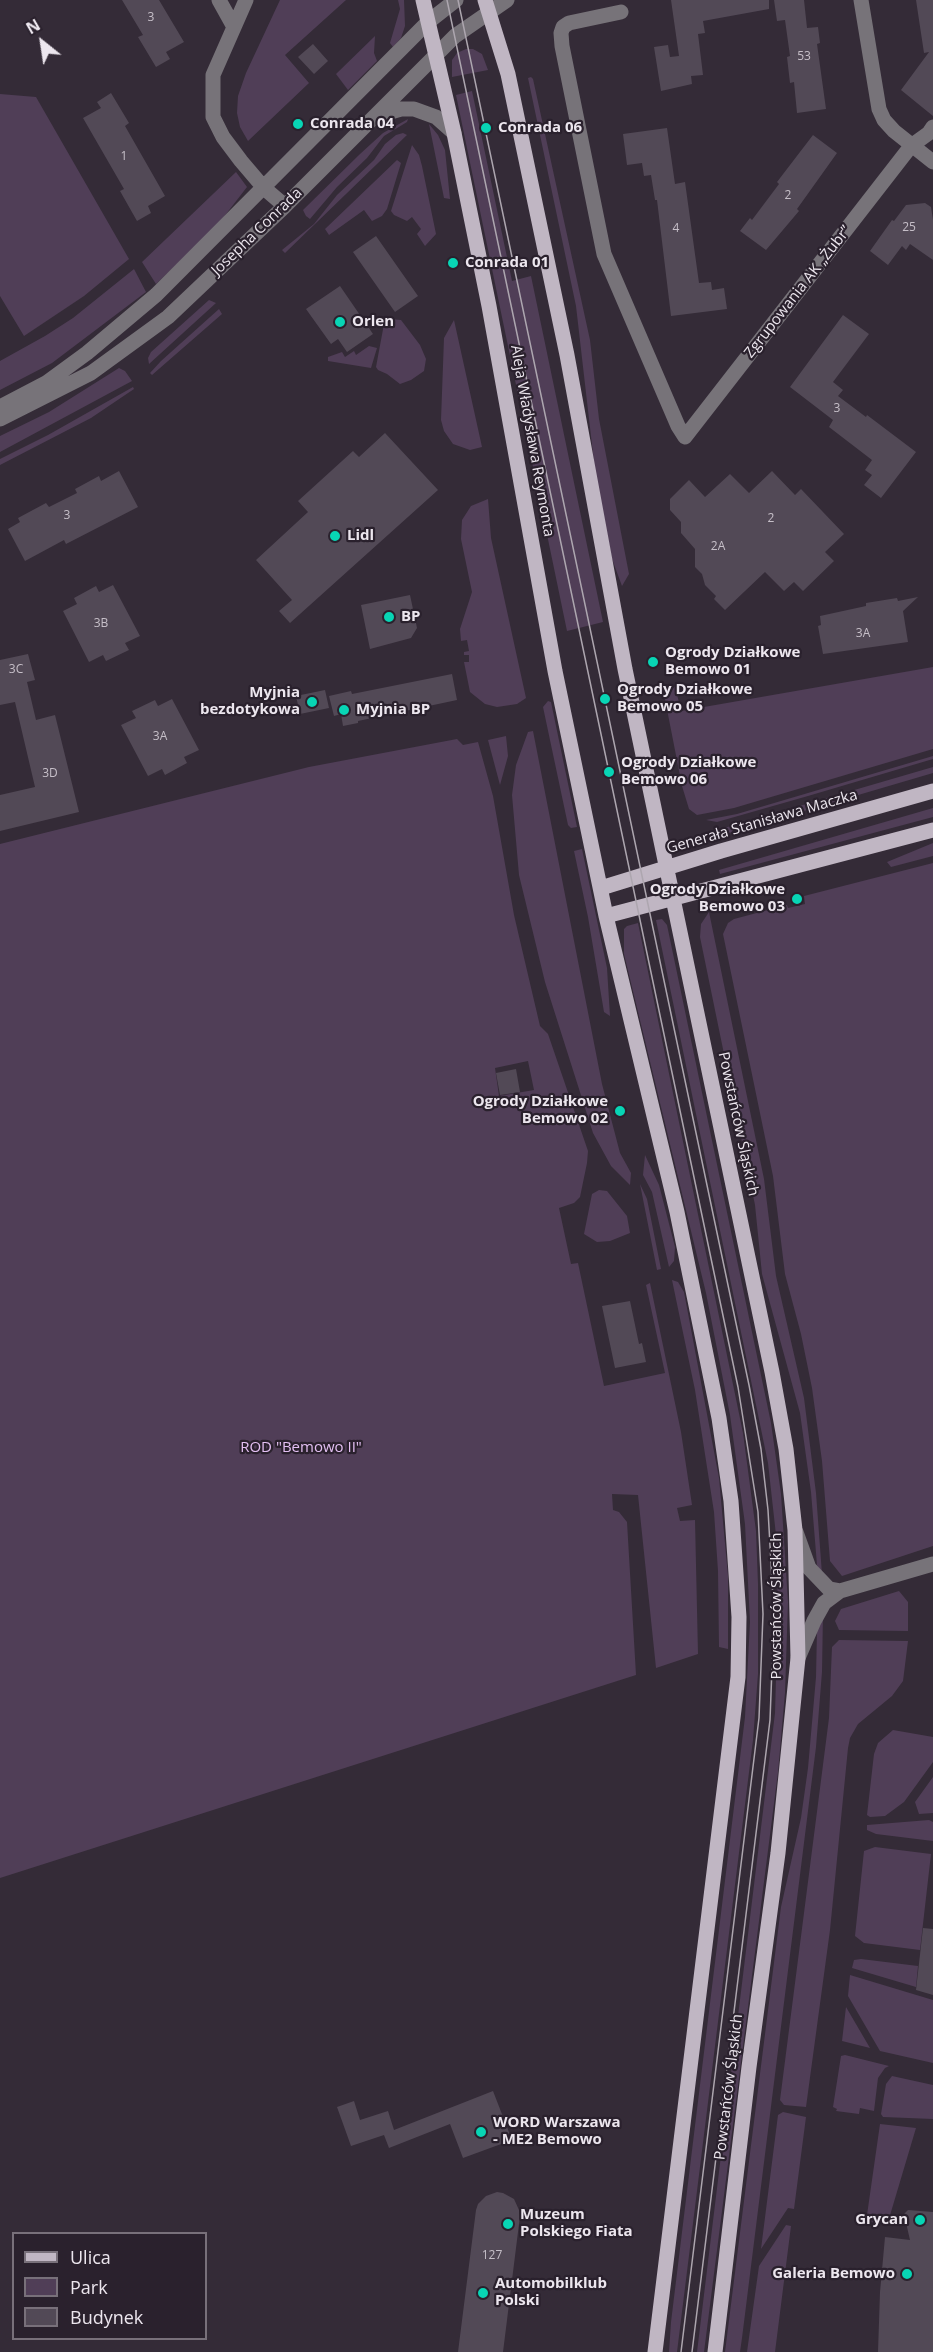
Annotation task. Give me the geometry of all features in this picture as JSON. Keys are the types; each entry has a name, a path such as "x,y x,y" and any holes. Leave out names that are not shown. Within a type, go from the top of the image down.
{"main road":[{"name":"Aleja Władysława Reymonta","path":"423,0 454,133 511,417 546,631 601,888"},
{"path":"487,6 508,74 560,321 625,669 666,868"},
{"name":"Generała Stanisława Maczka","path":"601,888 933,791"},
{"path":"606,916 933,830"},
{"name":"Powstańców Śląskich","path":"666,868 772,1372 786,1449 795,1530 798,1658 778,1853 749,2067 715,2352"},
{"path":"601,888 677,1212 719,1418 730,1501 739,1617 738,1677 732,1734 655,2352"}],"street":[{"path":"219,0 234,27"},
{"path":"246,0 213,75 213,117 228,144 264,188 285,206"},
{"name":"Josepha Conrada","path":"0,407 46,383 87,353 156,295 428,22 456,0"},
{"name":"Josepha Conrada","path":"0,419 91,373 168,317 285,206 369,120 487,6 507,0"},
{"path":"861,0 879,109 884,120 911,146 933,162"},
{"name":"Zgrupowania AK „Żubr”","path":"621,12 569,23 561,33 562,46 604,254 678,426 685,437 911,146 933,127"},
{"path":"369,120 388,111 414,109 436,117 454,133"},
{"path":"795,1530 809,1568 829,1589 840,1591"},
{"path":"798,1658 824,1603 840,1591 933,1564"}],"green space":[{"path":"280,0 346,0 285,55 309,83 248,141 240,127 237,113 238,96 246,73"},
{"path":"398,0 404,0 405,26 401,38 393,47 390,43 400,9"},
{"path":"375,36 374,53 377,61 348,90 336,74"},
{"path":"473,49 482,54 488,70 452,77 452,60 457,53"},
{"path":"531,77 590,340 599,419 629,574 622,586 612,559 595,471 576,306 528,78"},
{"path":"472,91 512,281 531,276 603,622 567,631 456,95"},
{"path":"0,94 36,97 129,259 84,296 24,336 0,296"},
{"path":"408,119 407,122 384,136 367,158 337,187 310,219 306,216 303,210 360,154 383,133"},
{"path":"429,124 438,135 445,150 450,199 444,198"},
{"path":"403,133 407,135 285,253 282,250 314,224 337,195 374,160 385,144 396,135"},
{"path":"412,145 419,155 422,166 436,234 425,246 417,234 421,229 412,217 407,221 394,215 391,211"},
{"path":"397,160 401,163 387,209 382,216 372,221 364,210 329,235 325,229"},
{"path":"236,172 247,187 216,227 156,284 142,262"},
{"path":"134,269 146,292 52,363 0,390 0,361 73,318"},
{"path":"209,300 216,303 149,364 148,358 151,352"},
{"path":"219,309 222,314 152,375 150,373 161,361"},
{"path":"390,319 401,320 420,345 426,359 424,371 400,384 376,367 384,324"},
{"path":"454,320 482,447 470,450 453,444 444,431 441,420 444,338"},
{"path":"369,346 377,348 371,368 328,361 328,357 342,352 345,357 354,351 356,355"},
{"path":"119,368 125,371 132,381 0,452 0,436 49,412"},
{"path":"133,387 134,389 91,418 0,465 0,459"},
{"path":"488,499 491,538 526,698 517,704 497,707 485,704 470,692 464,662 469,662 469,655 464,655 464,652 469,651 467,640 461,641 460,629 472,592 461,539 462,520 471,506"},
{"path":"933,667 933,749 734,808 697,815 689,809 682,786 664,694 671,692 675,686 681,711"},
{"path":"548,701 551,702 577,827 571,828 568,825 543,707"},
{"path":"533,731 602,1084 620,1153 631,1173 630,1185 611,1166 593,1133 545,982 519,875 512,795 516,765 528,732"},
{"path":"506,736 508,756 500,785 488,740"},
{"name":"ROD \"Bemowo II\"","path":"457,739 463,745 478,742 493,796 514,915 540,1026 548,1034 588,1151 580,1197 574,1203 559,1208 571,1264 578,1263 604,1386 665,1373 646,1285 650,1283 681,1432 692,1505 677,1508 680,1521 695,1520 698,1654 656,1668 638,1495 612,1494 613,1510 619,1512 627,1522 636,1675 0,1878 0,844 309,767","holes":["528,1061 534,1090 499,1096 495,1068"]},
{"path":"933,756 933,759 717,822 706,820 737,814"},
{"path":"933,767 933,773 712,838 714,831"},
{"path":"933,808 933,817 720,874 719,870"},
{"path":"933,843 933,856 891,867 887,862"},
{"path":"582,849 607,968 610,1016 604,1012 574,851"},
{"path":"933,863 933,1546 842,1576 830,1561 822,1461 812,1388 785,1274 773,1176 723,934 728,923 734,919 787,905 788,908 805,904 804,896"},
{"path":"709,912 764,1179 776,1276 804,1398 816,1493 822,1574 817,1565 811,1492 800,1413 762,1274 755,1205 700,937 701,924"},
{"path":"662,919 667,925 771,1423 781,1494 788,1602 785,1693 778,1772 704,2352 697,2352 775,1713 778,1609 776,1535 768,1463 656,920"},
{"path":"638,923 743,1433 756,1531 758,1584 758,1674 753,1740 677,2352 669,2352 671,2322 745,1717 750,1622 745,1524 730,1415 706,1293 624,954 624,929"},
{"path":"645,1155 659,1185 675,1247 674,1261 669,1267 652,1192 643,1175"},
{"path":"640,1184 647,1199 661,1269 657,1270"},
{"path":"599,1190 607,1191 627,1216 630,1233 610,1241 597,1242 584,1234 592,1194"},
{"path":"672,1280 678,1282 684,1292 719,1478 728,1576 728,1649 719,1647 718,1571 714,1512 695,1390"},
{"path":"899,1591 908,1602 908,1631 839,1630 835,1621 841,1609"},
{"path":"823,1613 822,1672 816,1747 742,2338 740,2352 725,2352 781,1907 801,1818 808,1768 816,1677 817,1630"},
{"path":"839,1640 908,1641 903,1681 892,1696 858,1724 850,1738 830,1930 806,2107 784,2105 780,2100 829,1718 832,1647"},
{"path":"893,1730 933,1737 933,1762 904,1802 885,1816 870,1817 867,1815 874,1754 878,1743"},
{"path":"933,1777 933,1813 919,1814 915,1802"},
{"path":"929,1820 933,1822 933,1841 876,1834 867,1830 867,1825"},
{"path":"875,1847 931,1854 920,1950 864,1943 855,1936 864,1851"},
{"path":"854,1960 918,1966 916,1987 852,1968"},
{"path":"850,1975 933,2000 933,2063 880,2051 848,1996"},
{"path":"846,2007 870,2048 842,2041"},
{"path":"841,2056 889,2066 878,2078 874,2111 860,2108 859,2114 836,2111 837,2109 833,2107"},
{"path":"892,2076 933,2085 933,2119 883,2117 881,2114 886,2084"},
{"path":"783,2112 806,2117 794,2209 788,2208 761,2249 778,2115"},
{"path":"880,2124 916,2128 888,2222 866,2222"},
{"path":"786,2225 791,2226 775,2352 747,2352 759,2266"}],"building":[{"path":"122,0 159,0 184,42 166,52 170,59 156,67 138,37 143,35"},
{"path":"671,0 769,0 769,9 703,21 705,33 698,34 703,75 691,76 692,84 661,91 654,47 668,45 670,57 679,56"},
{"path":"774,0 804,0 807,28 818,27 820,43 817,44 826,109 797,113 794,82 790,83 787,57 790,56 785,20 777,21"},
{"path":"916,0 933,0 933,116 901,90 929,52 924,53"},
{"path":"313,44 328,61 314,74 298,57"},
{"path":"111,93 129,123 125,126 165,196 148,206 151,213 137,221 120,191 124,189 83,118 101,108 97,102"},
{"path":"667,128 675,184 685,182 699,283 711,282 712,290 724,288 727,309 671,316 657,200 655,200 651,175 644,176 642,163 627,165 623,134"},
{"path":"813,135 837,153 797,209 799,211 766,250 740,231 750,218 752,220 779,184 777,182"},
{"path":"925,203 931,207 933,220 933,260 910,244 906,250 902,246 888,265 870,251 906,205"},
{"path":"376,236 418,296 395,312 353,252"},
{"name":"Orlen","path":"340,286 373,334 347,352 338,339 331,344 306,309"},
{"path":"843,315 869,334 833,382 843,390 838,396 916,452 881,498 864,485 872,475 865,470 872,460 829,427 833,420 790,387"},
{"name":"Lidl","path":"385,433 438,490 290,623 279,611 292,600 256,560 308,512 298,501 353,451 359,457"},
{"path":"119,471 138,507 66,544 64,540 25,561 8,529 20,522 18,518 46,503 49,507 77,493 75,489 99,476 101,481"},
{"path":"772,471 795,495 801,489 844,534 825,552 834,561 803,591 794,582 784,591 765,572 725,610 714,599 716,596 705,585 702,574 695,567 695,549 681,533 681,522 670,510 670,499 689,480 705,497 730,474 749,493"},
{"path":"113,585 140,636 125,643 129,650 106,661 103,655 89,662 63,611 77,604 74,598 96,586 99,592"},
{"name":"BP","path":"410,595 417,628 411,638 370,649 361,605"},
{"path":"918,597 903,611 908,642 823,654 818,626 821,625 820,616 866,606 866,603"},
{"path":"28,654 35,680 27,682 36,720 55,715 79,812 0,831 0,795 35,787 15,702 0,705 0,660"},
{"path":"452,674 457,700 343,726 341,714 334,716 329,696 351,691 352,694"},
{"name":"Myjnia bezdotykowa","path":"325,690 329,708 300,714 296,696"},
{"path":"172,699 199,750 184,757 187,763 165,775 162,769 148,776 121,725 136,718 132,711 155,700 158,706"},
{"path":"516,1069 520,1092 500,1095 496,1073"},
{"path":"630,1301 639,1344 642,1343 646,1362 615,1368 602,1306"},
{"path":"923,1928 933,1929 933,1995 916,1990"},
{"path":"493,2091 512,2140 463,2158 450,2124 389,2148 384,2135 351,2146 337,2107 354,2101 360,2120 388,2111 394,2130"},
{"path":"497,2192 514,2199 520,2216 503,2352 458,2352 476,2210 478,2204 486,2196"},
{"name":"Galeria Bemowo","path":"908,2210 933,2212 933,2352 878,2352 885,2237 910,2240 904,2214"}],"tram line":[{"path":"447,0 738,1387 758,1512 763,1614 759,1718 681,2352"},
{"path":"458,0 749,1385 761,1449 768,1510 774,1615 770,1720 692,2352"}],"place":[{"name":"Conrada 04","path":"298,124"},
{"name":"Conrada 06","path":"486,128"},
{"name":"Conrada 01","path":"453,263"},
{"name":"Orlen","path":"340,322"},
{"name":"Lidl","path":"335,536"},
{"name":"BP","path":"389,617"},
{"name":"Ogrody Działkowe Bemowo 01","path":"653,662"},
{"name":"Ogrody Działkowe Bemowo 05","path":"605,699"},
{"name":"Myjnia bezdotykowa","path":"312,702"},
{"name":"Myjnia BP","path":"344,710"},
{"name":"Ogrody Działkowe Bemowo 06","path":"609,772"},
{"name":"Ogrody Działkowe Bemowo 03","path":"797,899"},
{"name":"Ogrody Działkowe Bemowo 02","path":"620,1111"},
{"name":"WORD Warszawa - ME2 Bemowo","path":"481,2132"},
{"name":"Grycan","path":"920,2220"},
{"name":"Muzeum Polskiego Fiata","path":"508,2224"},
{"name":"Galeria Bemowo","path":"907,2274"},
{"name":"Automobilklub Polski","path":"483,2293"}]}
